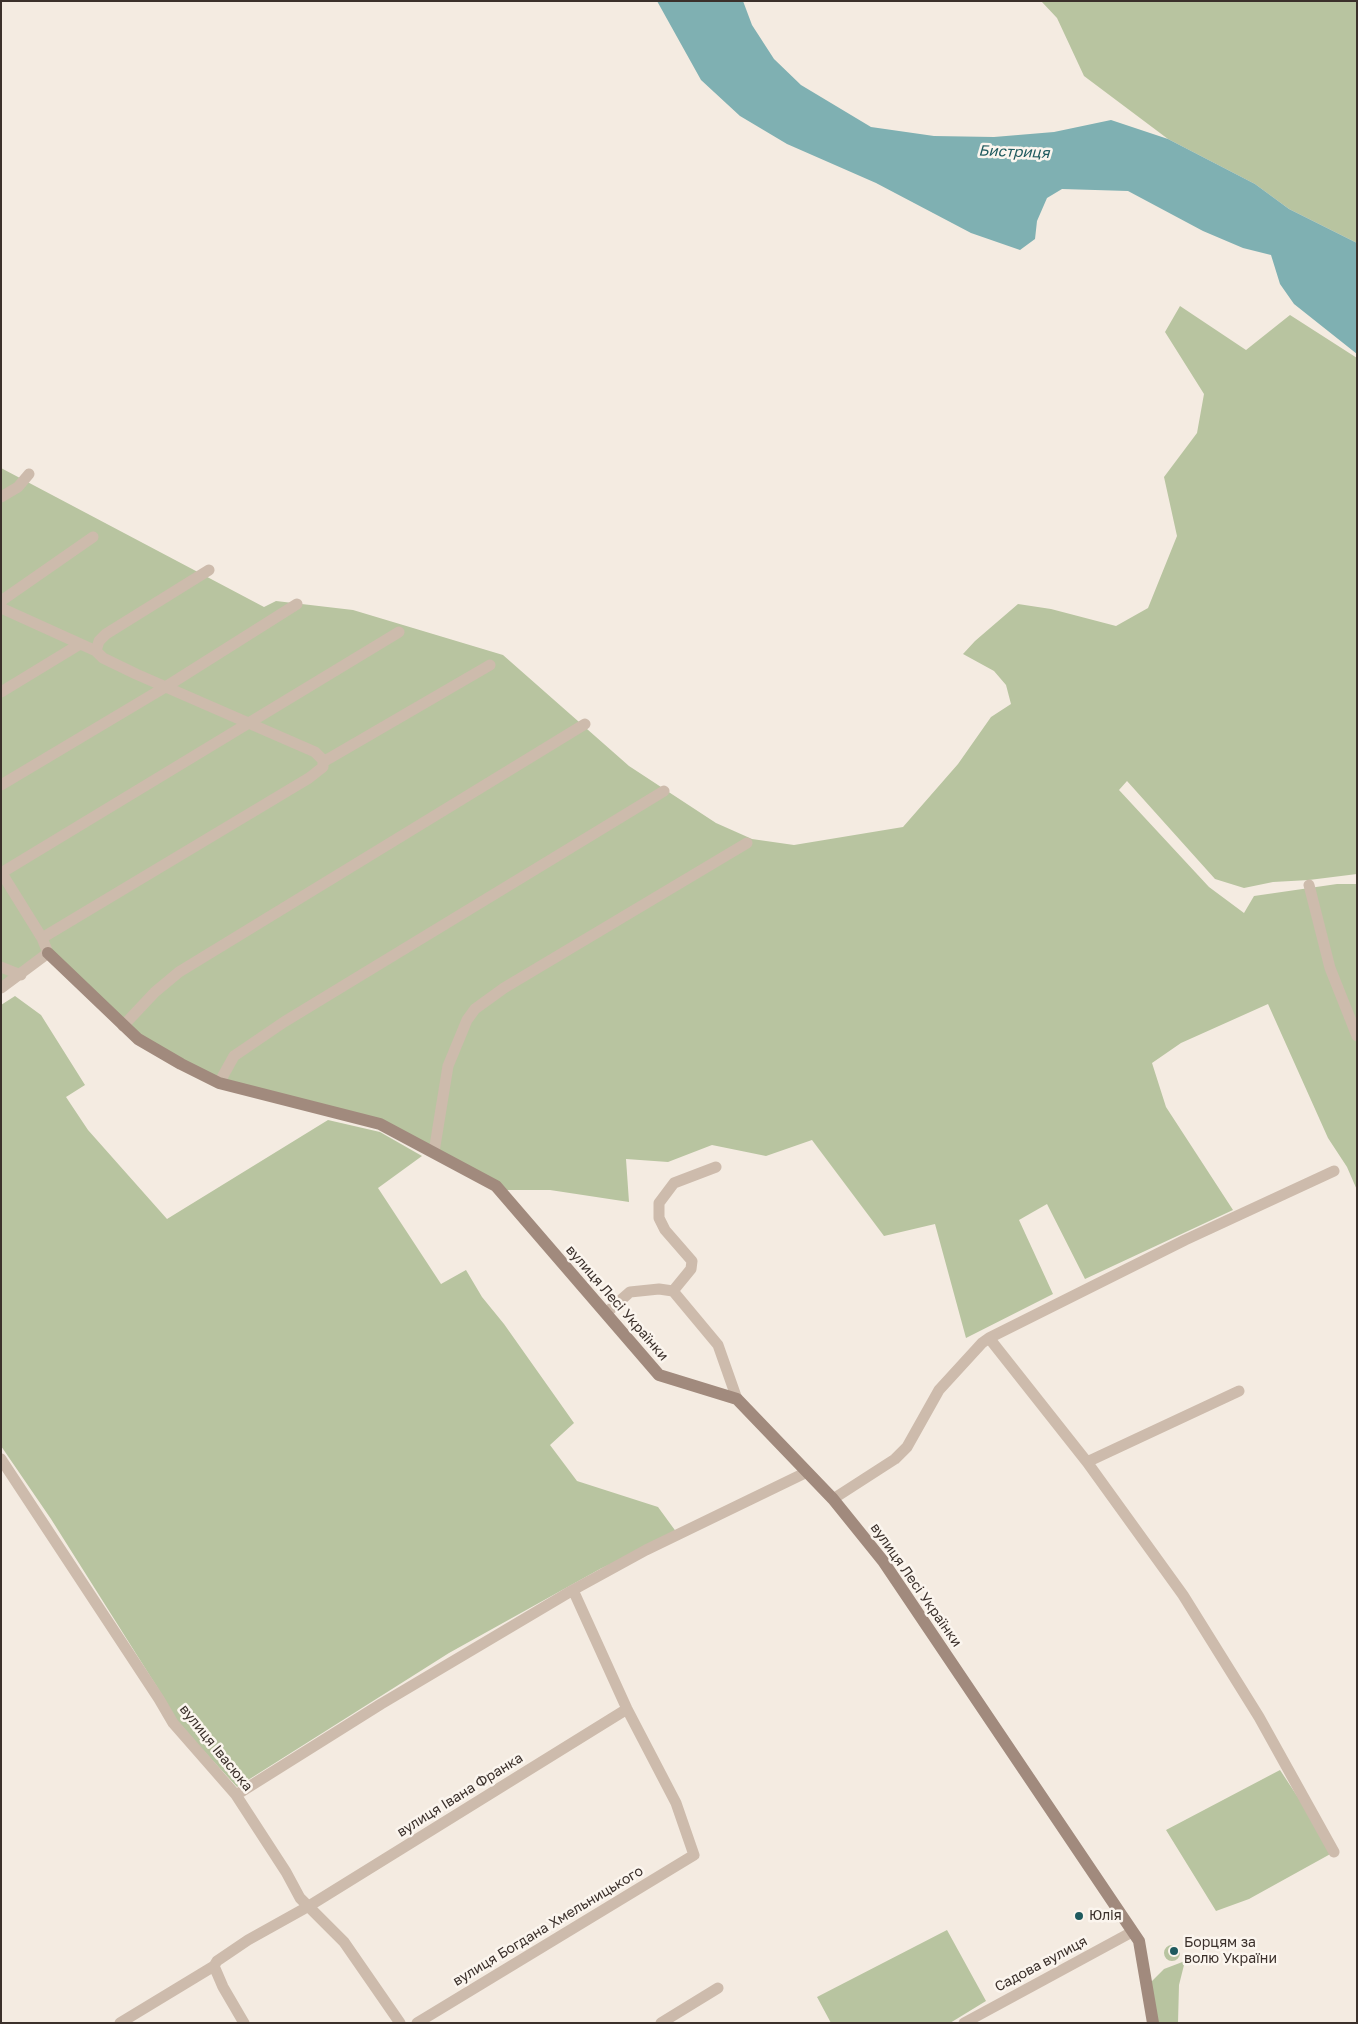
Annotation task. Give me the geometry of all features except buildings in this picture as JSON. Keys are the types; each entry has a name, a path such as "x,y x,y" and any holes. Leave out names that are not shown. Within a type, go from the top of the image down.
{"street":[{"path":"1,497 18,487 29,474"},
{"path":"1,601 93,537"},
{"path":"96,651 99,641 106,634 209,570"},
{"path":"1,785 167,686 297,604"},
{"path":"1,608 96,651 111,662 315,752 320,755 323,762"},
{"path":"1,988 21,975 48,953 42,938 1,873 399,632"},
{"path":"1,692 80,644"},
{"path":"42,938 309,778 320,770 323,762 490,665"},
{"path":"123,1026 155,992 179,972 585,724"},
{"path":"219,1083 234,1056 284,1022 664,791"},
{"path":"434,1152 448,1066 467,1020 475,1009 504,988 748,844"},
{"path":"1309,885 1330,968 1357,1036"},
{"name":"вулиця Лесі Українки","path":"48,953 138,1039 219,1083 380,1124 496,1186 659,1375 737,1398 833,1499 883,1561 1138,1941 1153,2023"},
{"path":"1,967 21,975"},
{"path":"673,1291 691,1269 692,1261 665,1230 659,1218 659,1203 674,1183 716,1167"},
{"path":"833,1499 895,1459 907,1447 939,1390 982,1343 989,1338 1185,1240 1334,1171"},
{"path":"606,1313 630,1292 659,1289 673,1291 718,1345 737,1398"},
{"path":"989,1338 1087,1462 1183,1595 1259,1717 1334,1852"},
{"path":"1087,1462 1239,1391"},
{"name":"вулиця Івасюка","path":"1,1459 159,1698 173,1723 236,1795 286,1872 300,1898 344,1942 400,2023"},
{"path":"236,1795 381,1704 573,1590 646,1550 807,1472"},
{"path":"573,1590 627,1709"},
{"name":"вулиця Богдана Хмельницького","path":"417,2023 694,1855 676,1803 627,1709"},
{"name":"вулиця Івана Франка","path":"120,2023 214,1966 217,1961 248,1940 309,1906 627,1709"},
{"name":"Садова вулиця","path":"964,2023 1132,1932"},
{"path":"214,1966 223,1987 244,2023"},
{"path":"661,2023 718,1988"}],"green space":[{"path":"1041,1 1357,1 1357,243 1289,209 1255,184 1168,139 1084,76 1057,18"},
{"path":"1180,306 1246,350 1290,315 1357,358 1357,874 1273,882 1244,888 1215,879 1127,781 1119,790 1209,887 1244,913 1254,896 1337,884 1357,884 1357,1190 1347,1167 1328,1138 1268,1004 1181,1043 1152,1063 1166,1107 1233,1210 1085,1279 1047,1204 1019,1220 1053,1294 966,1338 935,1224 884,1236 812,1140 766,1156 712,1145 668,1162 626,1159 629,1202 550,1190 507,1190 392,1129 206,1074 134,1034 48,947 1,992 1,468 264,607 276,601 353,610 503,655 629,766 716,823 752,839 794,845 903,827 958,764 991,717 1011,704 1006,685 994,671 963,654 975,641 1018,604 1051,609 1116,626 1148,608 1177,536 1164,477 1197,433 1204,394 1165,332"},
{"path":"15,996 41,1015 85,1085 66,1097 88,1130 167,1219 328,1120 380,1132 422,1156 378,1188 441,1284 466,1270 482,1297 504,1324 574,1423 550,1445 577,1481 658,1507 677,1533 600,1569 449,1653 237,1787 177,1722 164,1698 51,1519 1,1446 1,1005"},
{"path":"1280,1770 1334,1852 1249,1899 1216,1911 1166,1830"},
{"path":"947,1930 986,2001 950,2023 831,2023 817,1997"},
{"path":"1172,1945 1178,1947 1180,1953 1178,1959 1172,1961 1166,1959 1164,1953 1166,1947"},
{"path":"1185,1961 1179,1985 1178,2023 1157,2023 1150,1983 1164,1969"}],"water":[{"name":"Бистриця","path":"657,1 743,1 752,25 774,59 801,85 871,127 934,136 994,137 1054,132 1111,120 1168,139 1255,184 1289,209 1357,243 1357,354 1294,304 1280,284 1271,255 1243,248 1203,231 1128,191 1062,189 1047,198 1037,221 1035,239 1020,250 971,233 876,183 787,144 740,116 701,80"}],"place":[{"name":"Юлія","path":"1079,1916"},
{"name":"Борцям за волю України","path":"1174,1951"}]}
